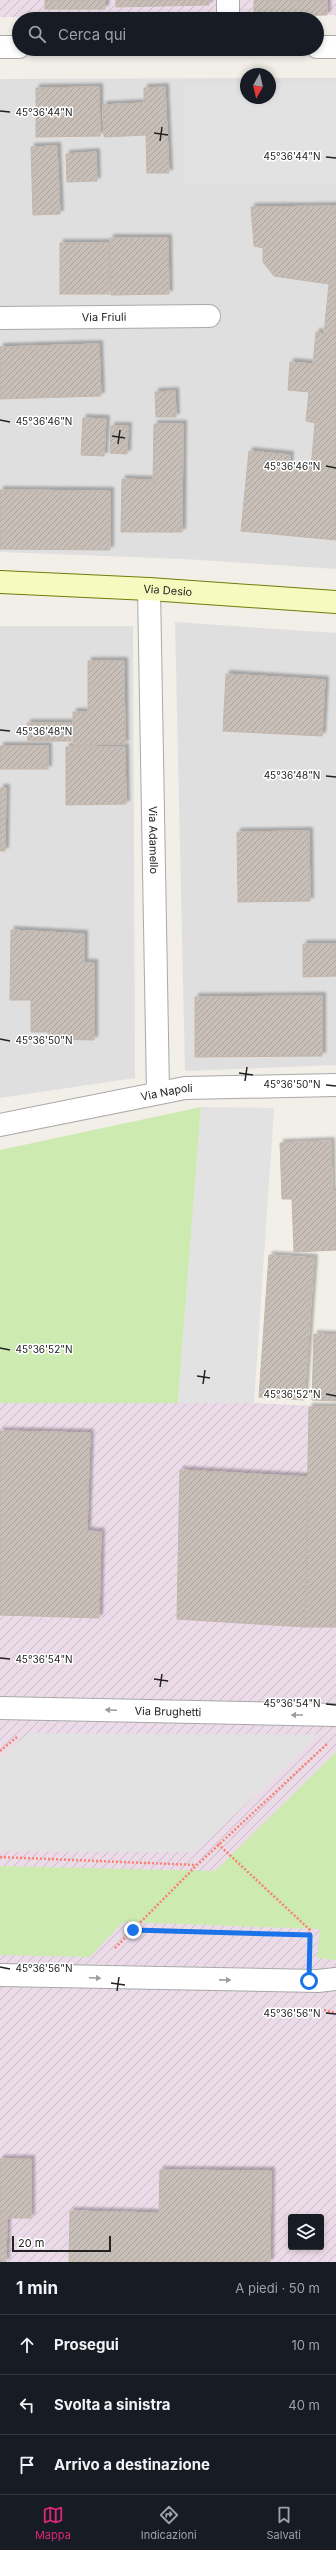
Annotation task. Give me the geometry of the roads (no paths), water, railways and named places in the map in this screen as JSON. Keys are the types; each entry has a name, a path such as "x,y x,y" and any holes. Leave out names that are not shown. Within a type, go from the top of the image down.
{"street":[{"path":"228,0 228,12"},
{"path":"0,48 12,47"},
{"path":"324,47 336,47"},
{"name":"Via Friuli","path":"0,318 208,316"},
{"name":"Via Desio","path":"0,582 149,588 336,602"},
{"name":"Via Adamello","path":"149,588 158,1092"},
{"name":"Via Napoli","path":"0,1125 158,1092 185,1088 336,1085"},
{"name":"Via Brughetti","path":"0,1708 334,1715"},
{"path":"0,1975 105,1979 325,1983"}]}
